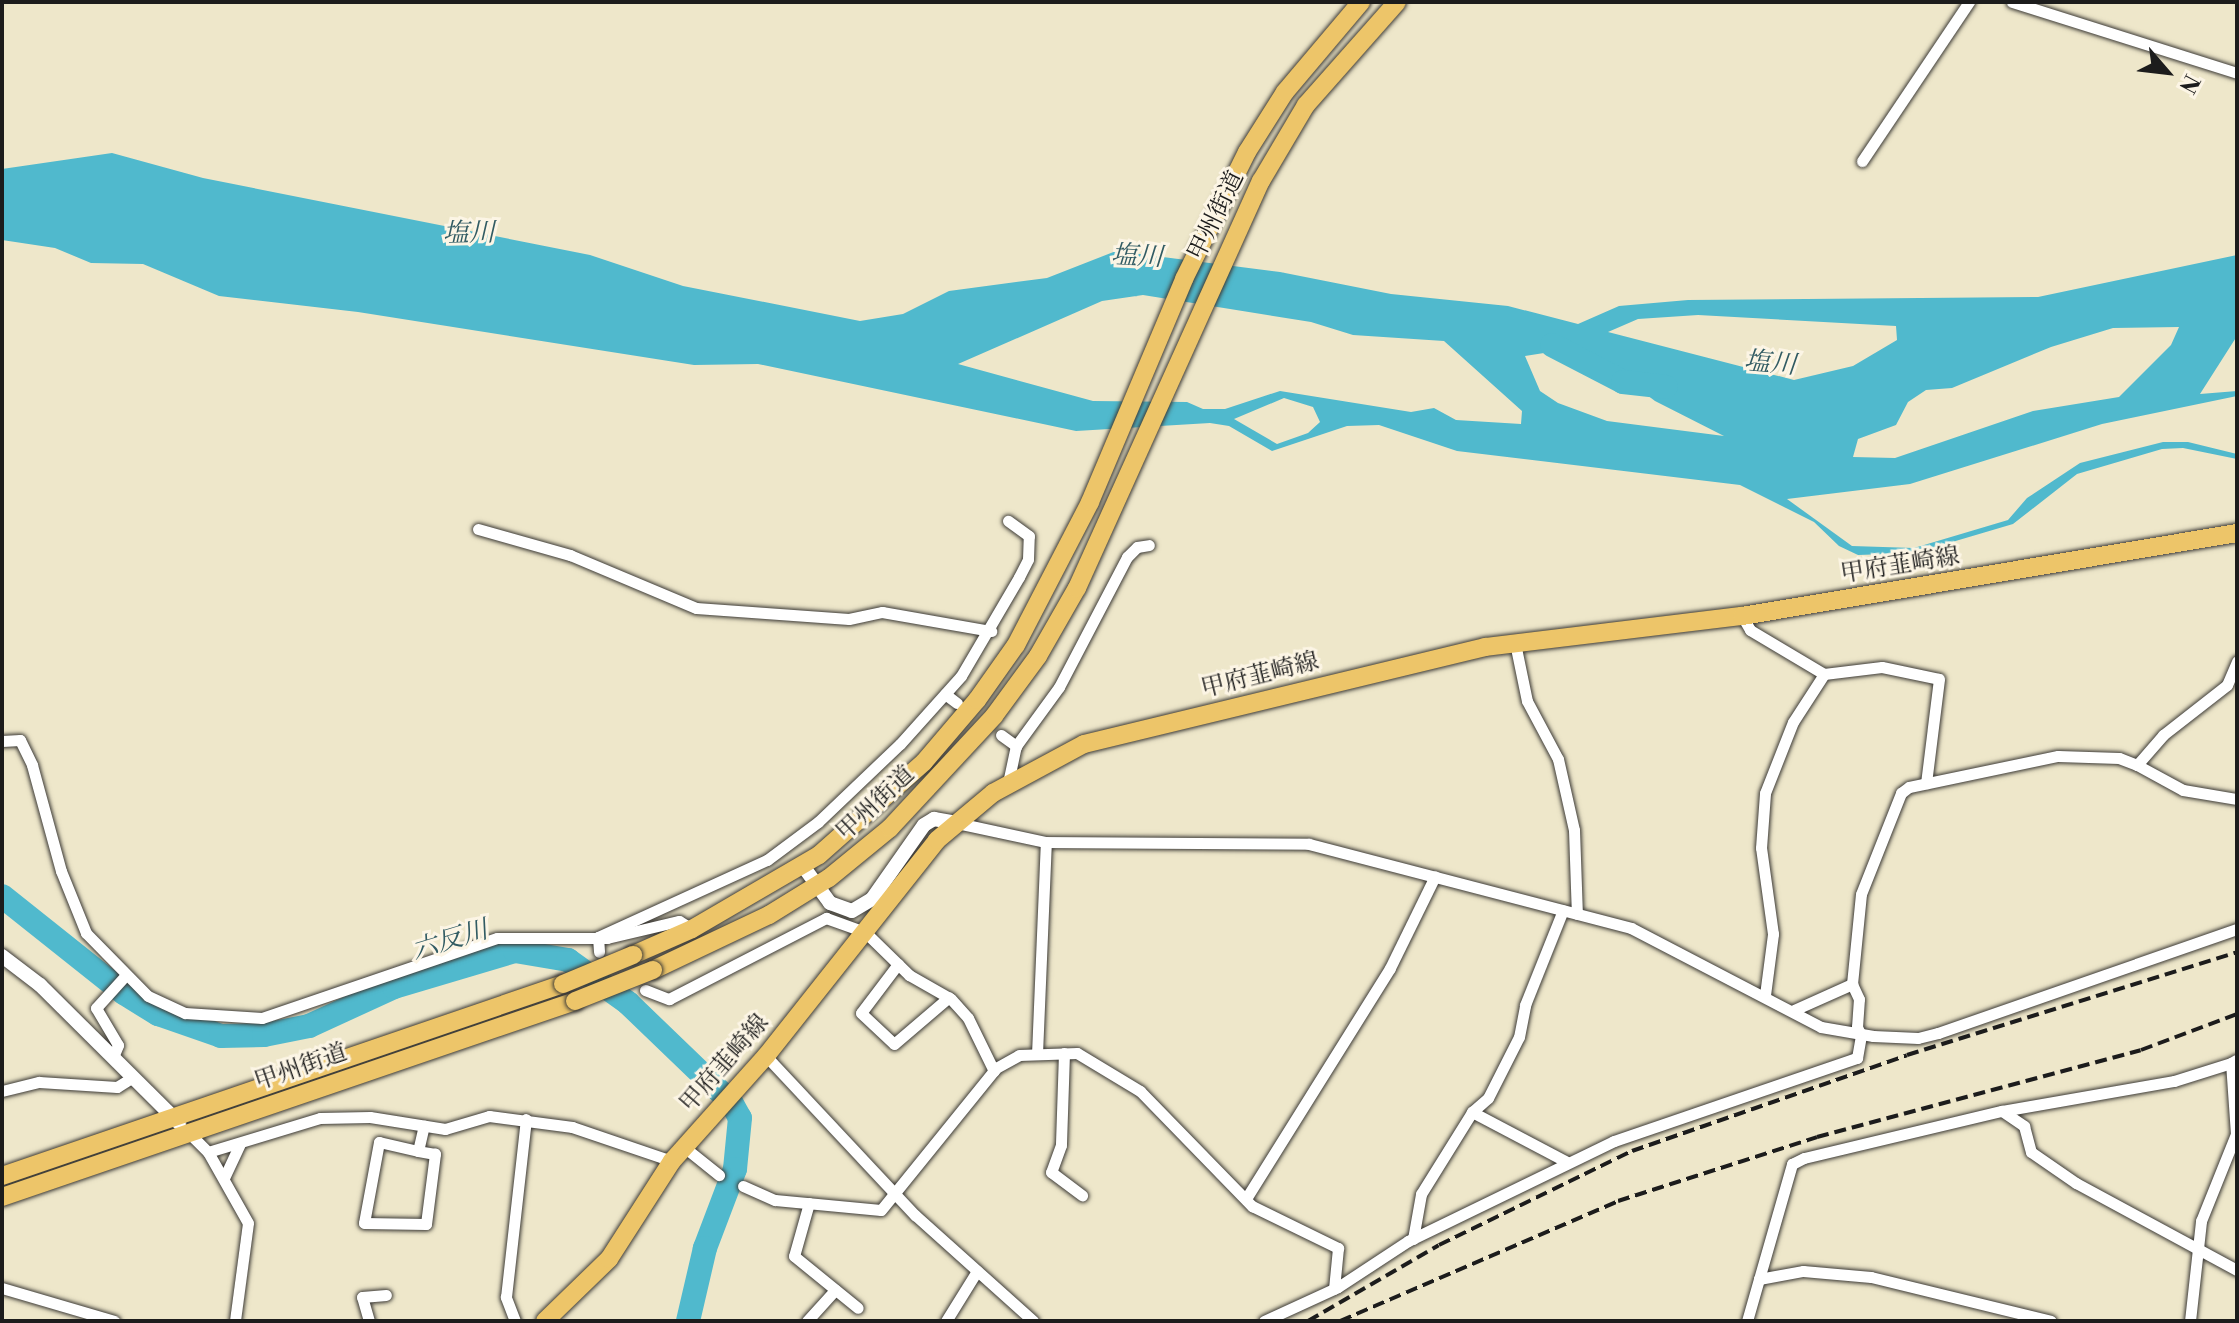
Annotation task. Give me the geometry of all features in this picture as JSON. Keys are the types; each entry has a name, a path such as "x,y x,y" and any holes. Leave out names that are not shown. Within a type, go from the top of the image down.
{"main road":[{"name":"甲州街道","path":"2,1176 563,984 633,955 692,929 803,866 875,809 977,700 1016,645 1090,502 1184,279 1247,152 1285,92 1361,2"},
{"name":"甲州街道","path":"2,1197 575,1001 653,970 757,922 817,886 890,828 994,716 1038,656 1113,510 1208,289 1275,156 1331,73 1397,2"},
{"name":"甲府韮崎線","path":"545,1321 609,1259 678,1154 766,1056 917,863 957,823 1008,783 1084,744 1515,643 1742,616 2237,533"}],"street":[{"path":"1862,161 1969,2"},
{"path":"2012,2 2237,73"},
{"path":"598,937 767,860 843,800 945,694 991,631 1028,559 1029,536 1008,521"},
{"path":"478,529 570,555 696,608 849,619 882,612 991,631"},
{"path":"1008,783 1016,746 1082,647 1127,557 1137,547 1149,545"},
{"path":"1742,616 1750,630 1824,674 1882,667 1939,679 1926,783"},
{"path":"1515,643 1527,701 1558,759 1579,858 1577,914"},
{"path":"2137,765 2163,735 2227,685 2237,661"},
{"path":"1765,995 1773,934 1761,848 1765,793 1793,722 1824,674"},
{"path":"945,694 957,703"},
{"path":"1001,735 1016,746"},
{"path":"2,741 20,740 86,933 123,977 148,996 185,1013 244,1020 282,1012 486,940 519,935 598,937 679,921 692,929"},
{"path":"1264,1321 1334,1289 1413,1239 1614,1141 1857,1058 1861,1035 1857,1027 1859,999 1852,984 1861,894 1901,793 1926,783 2058,756 2119,758 2183,790 2237,799"},
{"path":"803,866 836,908 862,907 924,825 934,819 1046,842 1288,841 1631,928 1794,1010 1797,1016 1821,1027 1861,1035 1918,1038 2237,929"},
{"path":"1037,1054 1046,842"},
{"path":"1247,1197 1390,968 1435,876"},
{"path":"1413,1239 1421,1194 1472,1112 1488,1098 1519,1037 1525,1005 1563,910"},
{"path":"645,990 669,999 826,918 865,932 898,964 949,997 968,1018 994,1071"},
{"path":"598,937 599,952"},
{"path":"2,956 40,985 208,1152 250,1234 235,1321"},
{"path":"898,964 861,1013 894,1044 949,997"},
{"path":"113,1057 118,1045 98,1005 123,977"},
{"path":"1794,1010 1852,984"},
{"path":"1064,1053 1061,1145 1051,1172 1082,1195"},
{"path":"743,1186 775,1200 881,1210 897,1196 994,1071 1007,1060 1037,1054 1085,1056 1125,1078 1270,1217 1338,1248 1334,1289"},
{"path":"766,1056 897,1196 1033,1321"},
{"path":"1747,1321 1792,1164 2002,1111 2130,1090 2234,1062 2236,1134 2201,1221 2195,1250 2190,1321"},
{"path":"2,1091 39,1082 117,1087 133,1077"},
{"path":"2002,1111 2024,1126 2031,1152 2195,1250 2237,1270"},
{"path":"1472,1112 1567,1162"},
{"path":"208,1152 344,1115 445,1129 489,1116 572,1127 678,1154 719,1175"},
{"path":"515,1321 506,1297 526,1119"},
{"path":"418,1151 424,1126"},
{"path":"379,1142 418,1151 435,1154 426,1224 364,1223 379,1142"},
{"path":"224,1178 240,1143"},
{"path":"809,1203 794,1256 858,1308"},
{"path":"946,1321 977,1271"},
{"path":"1759,1279 1803,1271 1871,1277 2051,1321"},
{"path":"2,1288 114,1321"},
{"path":"807,1321 835,1290"},
{"path":"369,1321 362,1297 386,1295"}],"water":[{"path":"112,153 203,178 590,255 683,286 860,321 903,314 949,291 1047,278 1116,251 1280,272 1391,294 1508,306 1578,324 1619,306 1688,300 2038,297 2237,255 2237,336 2200,394 2237,391 2237,396 2102,424 1910,484 1787,499 1852,546 1914,548 2008,520 2027,498 2080,463 2163,442 2188,442 2237,454 2237,459 2183,448 2162,449 2077,474 2013,524 1915,553 1858,555 1839,546 1814,522 1740,485 1457,451 1379,425 1347,426 1272,451 1229,426 1210,423 1076,431 758,364 694,365 358,312 219,296 143,264 91,263 55,248 2,240 2,169","holes":["1143,295 1311,322 1353,335 1444,341 1522,411 1521,424 1456,420 1434,408 1411,412 1280,391 1225,409 1203,409 1187,402 1093,401 958,364 1102,301","1698,315 1896,326 1897,340 1853,366 1794,380 1608,332 1638,319","2179,327 2171,345 2119,397 2033,411 1895,458 1853,457 1858,439 1896,425 1908,402 1926,390 1952,388 2051,347 2113,328","1544,353 1602,361 1655,401 1724,436 1607,421 1558,403 1540,391 1525,356","1284,398 1313,407 1320,422 1308,433 1277,444 1234,419"]}],"waterway":[{"name":"塩川","path":"1552,345 1623,382 1666,387"},
{"name":"六反川","path":"2,896 124,993 158,1014 221,1036 264,1035 309,1026 394,987 515,951 568,960 628,1003 731,1102 740,1118 735,1169 705,1248 688,1321"}],"railway":[{"path":"1308,1321 1439,1245 1632,1151 1907,1055 2237,952"},
{"path":"1340,1321 1618,1201 1817,1137 2141,1050 2237,1014"}]}
